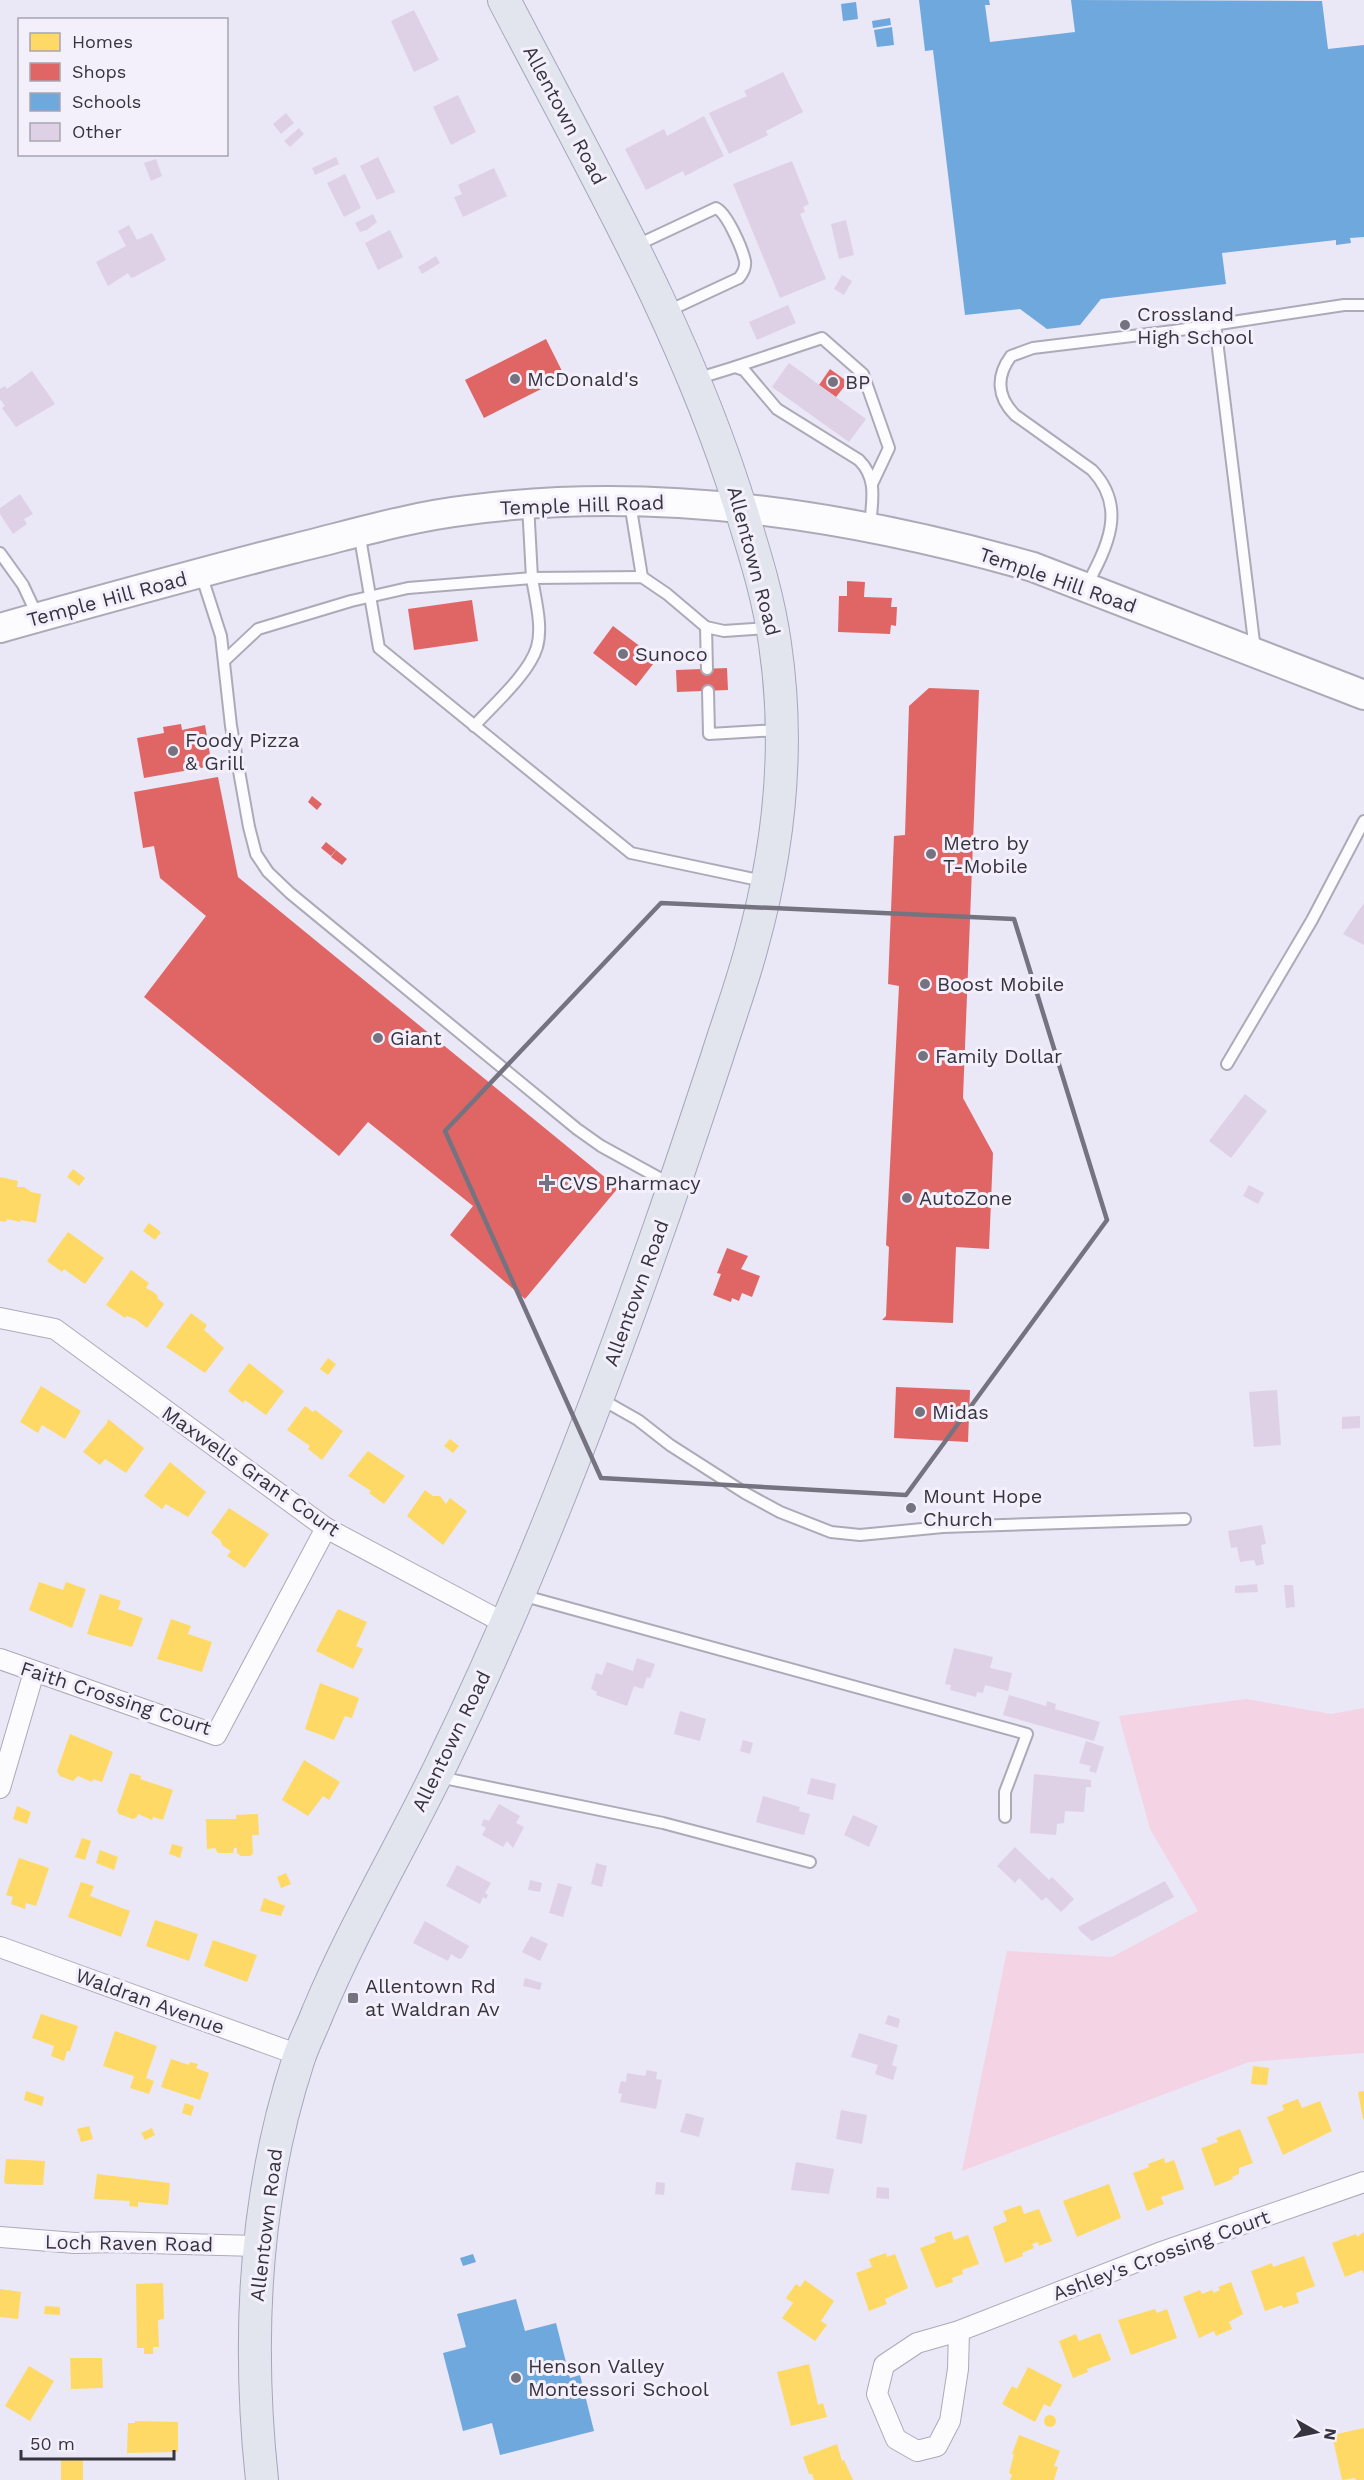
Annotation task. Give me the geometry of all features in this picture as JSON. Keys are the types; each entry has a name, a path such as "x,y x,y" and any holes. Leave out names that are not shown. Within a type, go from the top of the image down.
{"main road":[{"name":"Allentown Road","path":"262,2480 255,2414 254,2376 254,2311 259,2246 271,2162 299,2055 357,1927 436,1776 506,1624 598,1397 674,1186 751,952 766,882 780,789 782,729 780,689 772,628 763,579 729,467 695,379 665,312 504,0"},
{"name":"Temple Hill Road","path":"0,628 359,532 466,510 585,500 678,502 870,527 978,551 1033,567 1364,695"}],"street":[{"name":"Maxwells Grant Court","path":"0,1318 55,1329 326,1528 506,1624"},
{"name":"Faith Crossing Court","path":"0,1659 216,1735 326,1528"},
{"path":"0,1788 34,1672"},
{"name":"Waldran Avenue","path":"0,1947 299,2055"},
{"name":"Ashley's Crossing Court","path":"959,2331 958,2369 950,2421 937,2446 917,2451 896,2439 877,2394 884,2365 917,2343 959,2331 1159,2253 1364,2182"},
{"name":"Loch Raven Road","path":"0,2237 75,2243 259,2246"}],"lane":[{"path":"633,247 716,208 725,215 745,262 744,272 739,278 665,312"},
{"path":"1086,587 1099,563 1109,534 1112,511 1108,490 1092,470 1015,415 1006,406 999,387 1005,364 1011,356 1033,348 1344,304 1364,305"},
{"path":"1215,324 1255,654"},
{"path":"695,379 822,338 863,374 889,448 872,484"},
{"path":"735,367 744,370 777,409 859,460 868,470 874,489 870,527"},
{"path":"630,501 642,577"},
{"path":"474,726 529,664 537,646 538,628 532,578 528,504"},
{"path":"359,532 379,648 631,853 766,882"},
{"path":"0,553 23,585 38,618"},
{"path":"201,574 221,636 231,726 249,827 256,854 268,872 578,1130 601,1146 674,1186"},
{"path":"224,661 258,629 369,597 408,588 532,578 642,577 667,594 706,627 724,632 772,628"},
{"path":"706,627 707,669"},
{"path":"708,691 709,734 782,729"},
{"path":"1227,1064 1312,920 1364,821"},
{"path":"598,1397 638,1420 670,1445 745,1493 780,1512 831,1532 860,1535 943,1527 1185,1519"},
{"path":"518,1594 1027,1734 1005,1792 1005,1817"},
{"path":"436,1776 663,1822 810,1862"}],"highlighted area":[{"path":"661,903 1014,919 1107,1220 906,1495 601,1478 445,1131"}],"shaded area":[{"path":"1246,1699 1331,1714 1364,1708 1364,2053 1249,2062 962,2171 1007,1951 1112,1957 1198,1911 1150,1829 1119,1716"}],"building: Homes":[{"path":"73,1169 85,1178 79,1186 67,1177"},
{"path":"0,1177 18,1181 17,1187 24,1187 31,1192 41,1194 36,1223 7,1219 6,1222 0,1221"},
{"path":"149,1223 161,1232 155,1240 143,1231"},
{"path":"68,1232 104,1258 85,1284 64,1269 62,1272 47,1261"},
{"path":"131,1270 149,1283 146,1288 158,1296 157,1298 164,1304 147,1328 135,1319 127,1316 125,1318 106,1305"},
{"path":"191,1313 207,1325 204,1330 224,1348 205,1373 166,1347"},
{"path":"328,1358 336,1364 328,1375 320,1369"},
{"path":"249,1363 284,1391 266,1415 245,1400 243,1403 228,1391"},
{"path":"41,1386 81,1411 65,1439 42,1425 38,1433 20,1422"},
{"path":"305,1406 313,1412 315,1410 343,1431 322,1460 308,1449 310,1446 287,1430"},
{"path":"108,1419 144,1448 126,1473 105,1459 100,1465 83,1452"},
{"path":"450,1439 459,1446 453,1453 444,1446"},
{"path":"368,1451 405,1476 384,1504 369,1493 371,1491 348,1476"},
{"path":"170,1462 206,1492 188,1517 166,1504 162,1509 144,1496"},
{"path":"425,1490 433,1496 440,1496 446,1504 450,1498 467,1511 443,1545 407,1516"},
{"path":"229,1508 269,1534 245,1568 227,1556 231,1551 211,1533"},
{"path":"39,1582 63,1590 66,1582 86,1589 72,1628 29,1610"},
{"path":"100,1594 121,1601 118,1609 143,1618 132,1647 87,1634"},
{"path":"338,1609 367,1622 356,1646 363,1649 353,1669 316,1651"},
{"path":"171,1619 191,1626 188,1634 212,1642 202,1672 157,1659"},
{"path":"320,1683 359,1698 352,1718 345,1716 334,1740 305,1729"},
{"path":"70,1734 113,1752 102,1782 93,1779 92,1782 78,1776 73,1781 60,1776 57,1771"},
{"path":"304,1760 340,1782 329,1800 323,1796 308,1816 282,1800"},
{"path":"130,1773 141,1776 140,1779 173,1790 163,1820 153,1817 152,1820 138,1814 133,1819 119,1814 117,1810"},
{"path":"17,1806 31,1812 27,1824 13,1819"},
{"path":"258,1814 259,1835 252,1835 253,1854 241,1856 237,1853 237,1848 234,1848 233,1853 218,1853 215,1848 207,1849 206,1819 236,1819 236,1815"},
{"path":"82,1838 91,1841 85,1860 75,1857"},
{"path":"172,1844 183,1847 180,1858 169,1854"},
{"path":"100,1850 118,1857 114,1870 96,1863"},
{"path":"19,1858 49,1868 36,1906 26,1903 25,1909 11,1904 13,1897 6,1895"},
{"path":"286,1873 291,1884 281,1888 277,1877"},
{"path":"81,1882 94,1886 90,1896 130,1911 121,1937 68,1917"},
{"path":"264,1898 285,1906 281,1916 260,1911"},
{"path":"155,1920 198,1934 189,1961 146,1946"},
{"path":"213,1940 257,1955 247,1982 204,1966"},
{"path":"41,2014 78,2026 70,2051 67,2051 64,2061 51,2056 54,2046 32,2038"},
{"path":"115,2031 157,2046 146,2078 154,2081 149,2094 130,2088 134,2076 103,2066"},
{"path":"171,2059 189,2065 190,2062 198,2064 196,2068 209,2073 200,2100 161,2087"},
{"path":"1253,2066 1269,2068 1267,2085 1251,2084"},
{"path":"26,2091 44,2097 42,2106 24,2100"},
{"path":"1364,2091 1364,2119 1363,2119 1358,2092"},
{"path":"1298,2099 1302,2108 1320,2101 1332,2131 1283,2155 1267,2117 1284,2110 1282,2105"},
{"path":"185,2103 194,2106 191,2116 182,2113"},
{"path":"89,2126 93,2139 81,2142 77,2129"},
{"path":"152,2128 155,2135 145,2140 141,2133"},
{"path":"1240,2129 1253,2163 1239,2168 1239,2174 1232,2177 1233,2179 1215,2186 1201,2148 1218,2142 1216,2138"},
{"path":"1164,2158 1165,2163 1174,2160 1184,2189 1161,2197 1164,2204 1147,2211 1133,2173"},
{"path":"6,2159 45,2161 43,2185 6,2184 4,2182"},
{"path":"97,2174 170,2183 168,2205 138,2202 138,2207 129,2206 130,2201 94,2199"},
{"path":"1109,2184 1121,2218 1077,2237 1063,2201"},
{"path":"1021,2205 1024,2214 1039,2209 1052,2241 1039,2246 1038,2242 1032,2244 1034,2248 1022,2253 1023,2256 1005,2263 993,2227 1007,2221 1003,2211"},
{"path":"951,2231 954,2240 968,2235 979,2264 962,2270 963,2274 952,2278 953,2282 936,2288 920,2248 936,2242 934,2237"},
{"path":"1364,2232 1364,2274 1362,2270 1345,2277 1332,2243 1356,2234 1357,2237"},
{"path":"886,2253 887,2257 895,2254 908,2288 885,2299 887,2304 869,2311 856,2273 872,2267 869,2259"},
{"path":"1304,2256 1315,2286 1296,2293 1299,2303 1283,2308 1282,2305 1265,2311 1251,2271 1272,2263 1273,2267"},
{"path":"805,2280 834,2301 821,2321 827,2325 815,2341 782,2318 793,2303 786,2298 796,2284 800,2287"},
{"path":"1231,2282 1243,2314 1229,2322 1232,2329 1216,2336 1214,2331 1199,2338 1183,2297 1200,2290 1202,2294 1212,2290 1214,2293 1220,2290 1218,2287"},
{"path":"163,2283 164,2319 158,2320 159,2347 153,2347 153,2354 144,2354 144,2348 137,2348 136,2284"},
{"path":"0,2289 21,2292 18,2319 0,2317"},
{"path":"45,2306 60,2307 60,2315 44,2314"},
{"path":"1155,2309 1157,2313 1167,2309 1177,2338 1131,2355 1118,2320"},
{"path":"1100,2333 1111,2360 1087,2369 1088,2372 1073,2378 1059,2341 1076,2334 1079,2341"},
{"path":"70,2358 102,2358 103,2388 71,2389"},
{"path":"809,2364 818,2405 823,2403 827,2417 791,2426 777,2372"},
{"path":"29,2366 54,2381 30,2421 5,2406"},
{"path":"1028,2367 1062,2385 1050,2407 1044,2404 1035,2422 1002,2404 1012,2386 1017,2389"},
{"path":"1052,2415 1055,2416 1055,2426 1048,2427 1045,2426 1044,2419 1045,2416"},
{"path":"135,2421 178,2422 178,2452 127,2453 128,2423 135,2423"},
{"path":"1364,2428 1364,2480 1355,2478 1342,2480 1332,2435"},
{"path":"1019,2435 1060,2451 1054,2466 1058,2467 1054,2480 1010,2480 1012,2475 1009,2473 1014,2454 1012,2454"},
{"path":"837,2444 842,2461 844,2460 853,2480 814,2480 812,2474 809,2474 803,2457"},
{"path":"61,2458 83,2458 83,2480 61,2480"}],"building: Shops":[{"name":"McDonald's","path":"546,339 565,377 484,418 465,380"},
{"path":"830,369 848,382 836,397 819,385"},
{"path":"847,581 865,582 864,597 892,598 891,607 897,607 896,626 891,625 890,634 838,632 839,596 847,596"},
{"path":"472,600 478,641 414,650 408,609"},
{"path":"613,626 657,659 636,686 593,653"},
{"path":"727,668 728,690 677,692 676,670"},
{"path":"929,688 979,690 963,1098 993,1153 989,1249 956,1247 953,1323 882,1320 886,1316 889,1247 886,1245 899,986 888,984 894,836 905,835 909,706"},
{"path":"181,724 182,730 205,725 212,766 144,778 137,738 164,733 163,727"},
{"path":"218,777 238,877 618,1188 525,1299 450,1235 473,1206 368,1122 339,1156 144,997 206,916 160,878 154,846 143,848 134,792"},
{"path":"312,796 322,804 317,810 308,802"},
{"path":"326,842 336,850 331,856 321,848"},
{"path":"336,850 347,859 342,865 331,857"},
{"path":"727,1248 748,1256 741,1269 760,1276 752,1297 742,1293 739,1301 732,1298 731,1302 713,1295 721,1274 717,1273"},
{"path":"896,1387 970,1390 968,1442 894,1438"}],"building: Schools":[{"path":"919,0 989,0 990,5 985,5 990,42 1075,32 1071,0 1322,1 1328,49 1364,45 1364,237 1350,238 1351,243 1336,245 1336,240 1222,253 1226,284 1101,299 1080,325 1047,329 1020,309 965,315 933,50 925,51"},
{"path":"856,2 858,19 843,21 841,4"},
{"path":"890,18 891,25 873,28 872,21"},
{"path":"892,27 894,45 877,47 874,30"},
{"path":"473,2254 476,2262 463,2266 460,2258"},
{"path":"516,2299 525,2331 556,2323 570,2378 580,2375 594,2431 500,2455 492,2423 463,2431 443,2353 466,2347 457,2314"}],"building: Other":[{"path":"414,10 439,60 414,72 391,21"},
{"path":"783,72 803,112 766,131 768,135 729,154 709,113 747,96 744,91"},
{"path":"458,95 476,132 451,145 433,107"},
{"path":"286,113 294,123 281,134 273,124"},
{"path":"704,116 724,156 685,176 683,171 646,190 625,149 664,129 667,136"},
{"path":"299,128 304,134 290,147 284,141"},
{"path":"336,157 339,164 315,175 312,168"},
{"path":"378,157 395,192 377,200 360,166"},
{"path":"156,159 162,176 151,181 144,163"},
{"path":"792,161 809,204 803,207 805,212 800,214 826,279 780,298 733,184"},
{"path":"494,168 507,196 463,217 454,197 462,194 458,185"},
{"path":"345,174 361,208 344,217 327,183"},
{"path":"373,214 377,222 367,230 360,232 355,223"},
{"path":"846,220 854,255 839,259 831,224"},
{"path":"129,225 137,240 152,233 166,260 134,277 131,278 128,273 108,286 96,262 126,246 118,231"},
{"path":"390,230 403,257 378,270 365,243"},
{"path":"436,256 440,263 422,274 418,267"},
{"path":"842,275 852,281 844,295 834,289"},
{"path":"788,305 796,323 757,340 749,322"},
{"path":"789,363 866,419 849,442 772,387"},
{"path":"32,371 55,404 16,427 2,408 5,406 0,399 0,389 5,386 7,389"},
{"path":"20,494 33,514 24,519 27,524 13,534 0,514 0,508"},
{"path":"1364,903 1364,945 1343,934"},
{"path":"1245,1094 1267,1111 1231,1158 1209,1141"},
{"path":"1249,1185 1264,1193 1258,1204 1243,1196"},
{"path":"1277,1390 1281,1445 1254,1447 1249,1392"},
{"path":"1360,1416 1360,1428 1342,1429 1342,1417"},
{"path":"1262,1525 1266,1544 1261,1545 1264,1564 1256,1566 1254,1560 1240,1562 1237,1547 1231,1548 1228,1531"},
{"path":"1257,1584 1258,1592 1235,1593 1235,1586"},
{"path":"1284,1585 1293,1585 1295,1607 1286,1608"},
{"path":"954,1648 993,1657 990,1668 1012,1673 1008,1691 985,1685 983,1693 977,1692 976,1697 950,1690 951,1685 945,1684"},
{"path":"637,1658 655,1664 643,1689 634,1686 627,1706 596,1695 597,1692 591,1689 596,1673 602,1675 607,1662 633,1671"},
{"path":"1009,1695 1046,1706 1047,1701 1056,1704 1055,1709 1100,1722 1094,1741 1003,1715"},
{"path":"680,1711 706,1719 700,1741 674,1734"},
{"path":"743,1740 753,1743 750,1754 740,1751"},
{"path":"1086,1741 1104,1747 1096,1773 1089,1771 1091,1766 1079,1763"},
{"path":"1034,1774 1091,1780 1091,1787 1086,1787 1084,1812 1065,1811 1064,1823 1057,1824 1056,1835 1030,1833"},
{"path":"811,1778 836,1784 833,1800 807,1794"},
{"path":"763,1796 800,1807 799,1811 810,1814 804,1835 756,1822"},
{"path":"499,1804 520,1816 516,1823 524,1827 513,1848 507,1841 503,1847 482,1835 486,1828 481,1825 484,1819 489,1821"},
{"path":"853,1815 878,1826 869,1847 844,1835"},
{"path":"1015,1847 1049,1880 1052,1877 1074,1899 1061,1912 1046,1897 1042,1901 1019,1878 1015,1883 997,1866"},
{"path":"596,1863 607,1866 602,1887 591,1884"},
{"path":"457,1865 491,1883 485,1893 488,1895 486,1899 483,1897 480,1904 446,1886"},
{"path":"530,1880 542,1883 540,1892 528,1890"},
{"path":"1165,1881 1174,1897 1092,1941 1080,1931 1078,1927"},
{"path":"558,1883 572,1887 563,1917 549,1913"},
{"path":"425,1921 469,1946 462,1958 459,1959 451,1954 448,1961 413,1943"},
{"path":"531,1936 548,1944 540,1961 522,1952"},
{"path":"525,1978 542,1983 540,1990 523,1986"},
{"path":"888,2015 900,2019 898,2028 885,2024"},
{"path":"859,2033 898,2045 892,2065 897,2067 893,2080 875,2074 878,2065 851,2057"},
{"path":"647,2070 657,2072 656,2079 662,2080 656,2109 620,2102 622,2094 618,2093 621,2081 626,2082 627,2073 645,2076"},
{"path":"841,2110 867,2115 862,2144 836,2139"},
{"path":"686,2113 704,2118 699,2137 680,2132"},
{"path":"796,2162 834,2169 829,2194 791,2190"},
{"path":"656,2182 665,2183 664,2195 655,2194"},
{"path":"877,2187 889,2188 889,2199 876,2198"}],"place":[{"name":"Crossland High School","path":"1125,325"},
{"name":"McDonald's","path":"515,379"},
{"name":"BP","path":"833,382"},
{"name":"Sunoco","path":"623,654"},
{"name":"Foody Pizza & Grill","path":"173,751"},
{"name":"Metro by T-Mobile","path":"931,854"},
{"name":"Boost Mobile","path":"925,984"},
{"name":"Giant","path":"378,1038"},
{"name":"Family Dollar","path":"923,1056"},
{"name":"CVS Pharmacy","path":"547,1183"},
{"name":"AutoZone","path":"907,1198"},
{"name":"Midas","path":"920,1412"},
{"name":"Mount Hope Church","path":"911,1508"},
{"name":"Allentown Rd at Waldran Av","path":"353,1998"},
{"name":"Henson Valley Montessori School","path":"516,2378"}]}
